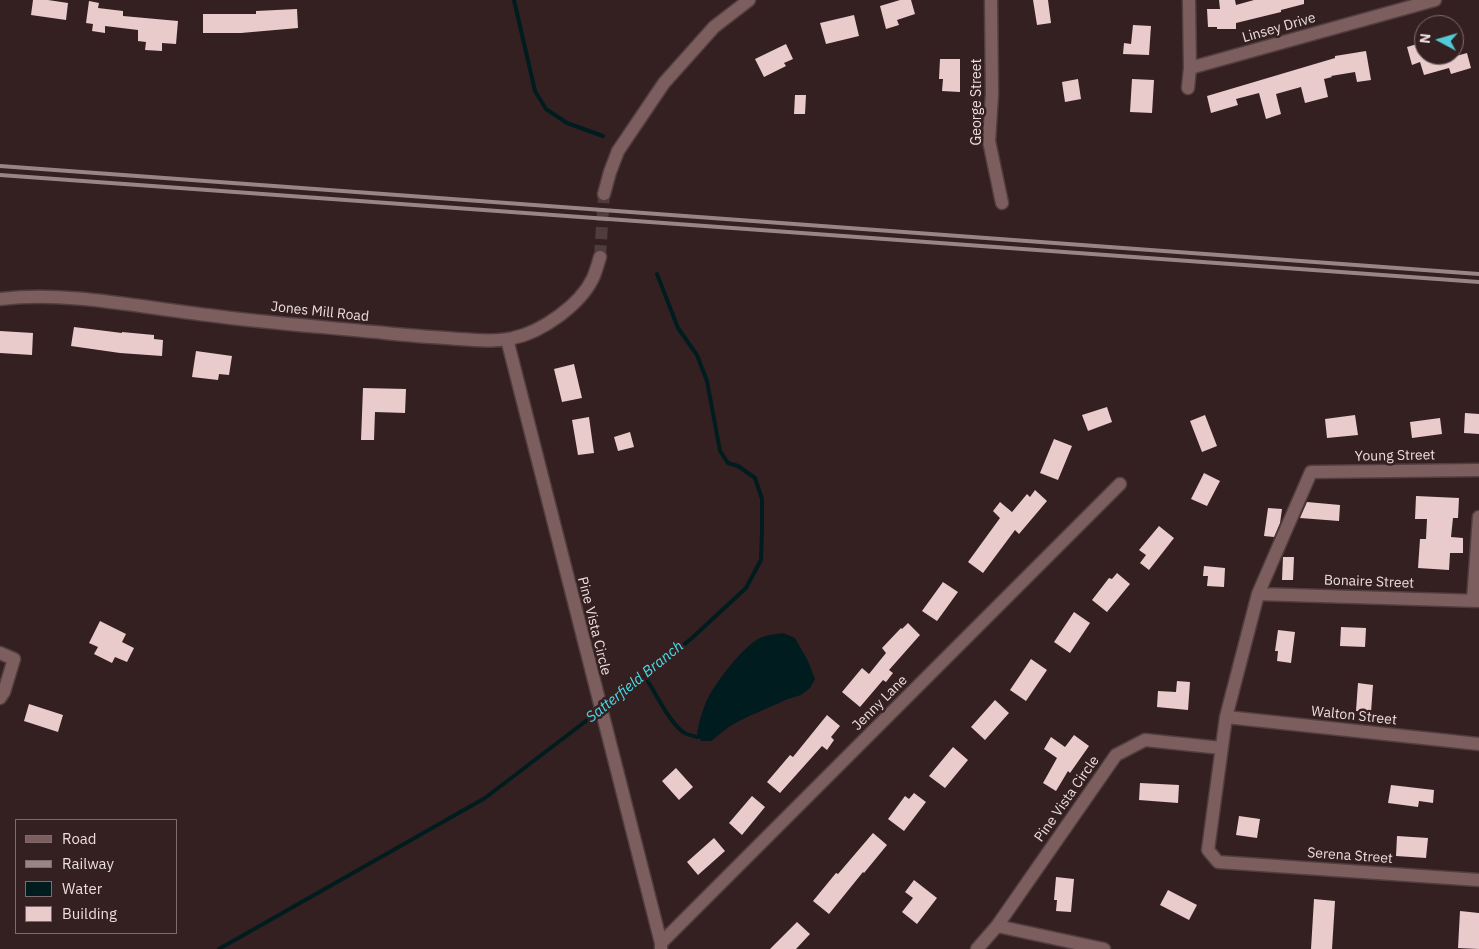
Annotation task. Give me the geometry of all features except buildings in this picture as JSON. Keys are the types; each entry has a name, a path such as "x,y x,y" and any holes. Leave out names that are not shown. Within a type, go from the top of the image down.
{"street":[{"path":"604,194 618,151 664,82 714,26 749,0"},
{"name":"George Street","path":"991,0 992,94 989,141 1002,203"},
{"path":"1188,88 1190,68 1189,0"},
{"name":"Linsey Drive","path":"1190,68 1435,0"},
{"name":"Jones Mill Road","path":"0,299 37,296 72,297 210,316 416,336 490,341 525,334 544,326 568,308 588,287 600,257"},
{"name":"Pine Vista Circle","path":"507,339 661,946"},
{"name":"Young Street","path":"1258,594 1311,472 1479,470"},
{"name":"Jenny Lane","path":"661,946 1120,484"},
{"path":"1476,601 1479,517"},
{"path":"1221,748 1226,717 1258,594"},
{"name":"Bonaire Street","path":"1258,594 1476,601"},
{"path":"0,653 14,659 4,692 0,698"},
{"name":"Walton Street","path":"1226,717 1479,744"},
{"name":"Pine Vista Circle","path":"977,949 997,926 1116,755 1145,740 1221,748"},
{"name":"Serena Street","path":"1221,748 1208,850 1218,862 1479,880"},
{"path":"997,926 1104,949"}],"water":[{"path":"783,633 795,638 808,661 815,679 810,688 801,695 788,699 730,726 711,741 701,741 697,733 702,712 707,700 723,675 753,642 765,636"}],"waterway":[{"name":"Satterfield Branch","path":"514,0 535,91 546,109 567,123 603,136"},
{"name":"Satterfield Branch","path":"219,949 485,798 645,676 692,638 746,588 761,560 762,499 755,478 738,466 728,463 720,451 707,381 697,355 678,328 657,274"},
{"path":"645,676 662,706 678,728 686,734 698,737"}],"tunnel":[{"path":"600,257 604,194"}],"railway":[{"path":"0,166 1479,274"},
{"path":"0,175 1479,282"}]}
